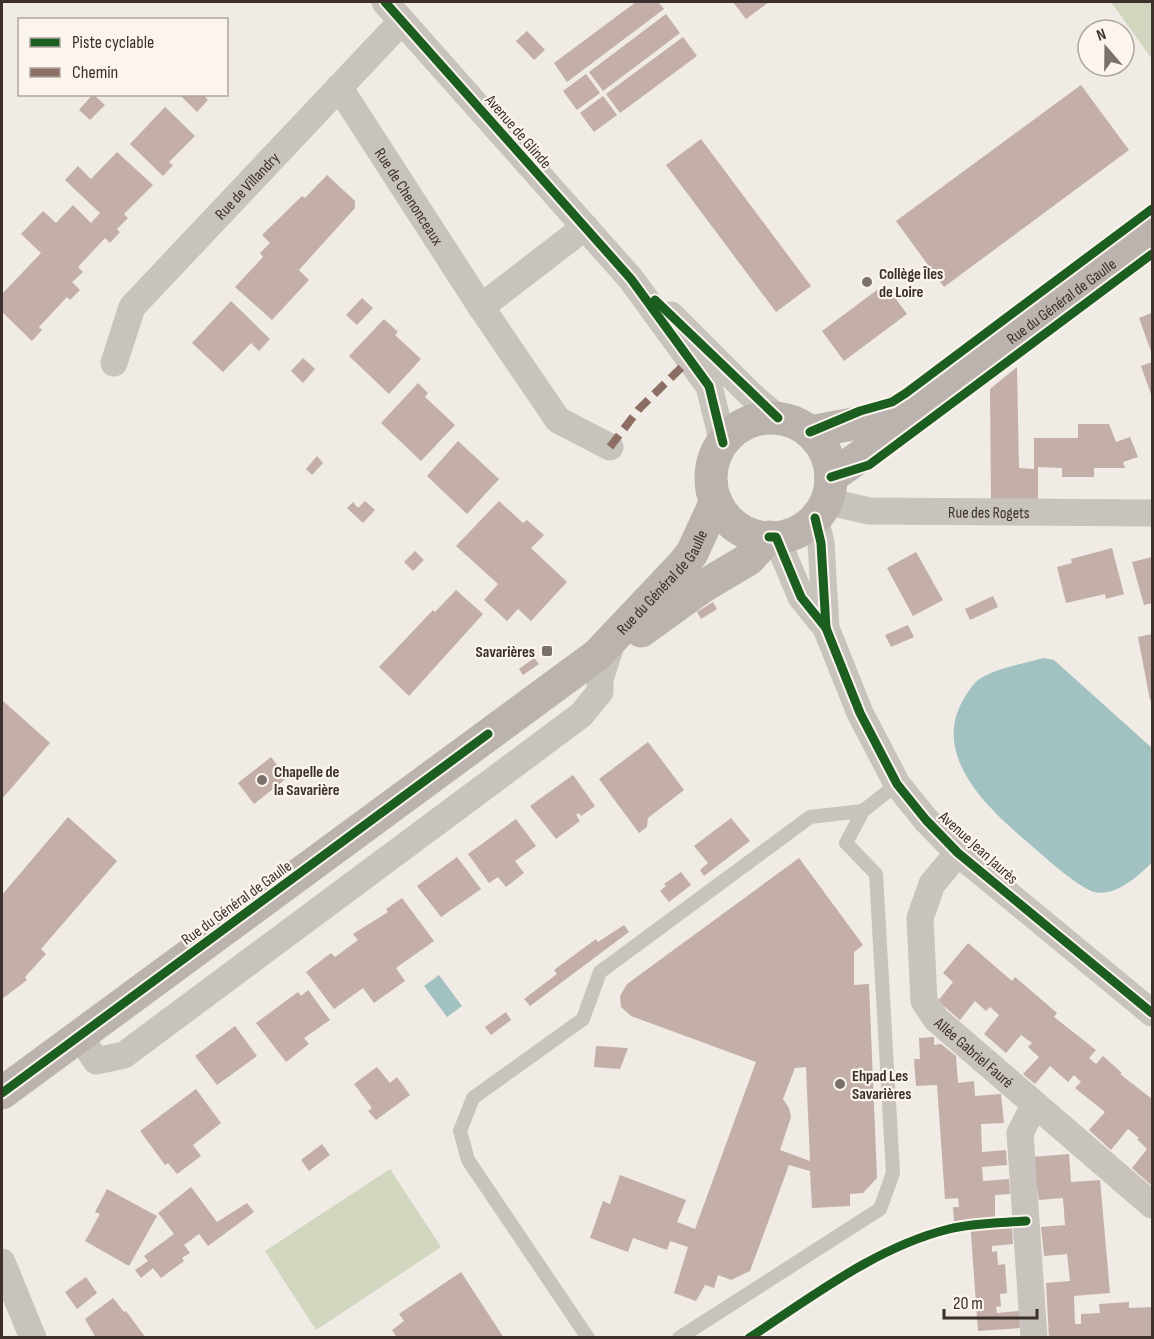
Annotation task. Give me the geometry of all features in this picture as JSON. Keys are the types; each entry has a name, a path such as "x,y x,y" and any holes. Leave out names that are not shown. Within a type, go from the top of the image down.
{"street":[{"name":"Rue de Villandry","path":"114,363 132,307 339,87 394,11"},
{"name":"Avenue de Glinde","path":"394,11 631,279 778,418"},
{"name":"Rue de Chenonceaux","path":"339,87 481,307 558,420 610,447"},
{"path":"481,307 585,227"},
{"name":"Rue du Général de Gaulle","path":"824,499 968,370 1152,233"},
{"name":"Avenue de Glinde","path":"631,279 709,386 723,443"},
{"name":"Rue du Général de Gaulle","path":"810,432 879,418 910,405 968,370"},
{"path":"761,418 778,418 797,423 810,432 827,455 824,499 794,533 772,537 754,535 738,528 723,515 711,484 712,468 723,443 745,424 761,418"},
{"name":"Rue des Rogets","path":"824,499 869,511 1152,513"},
{"name":"Avenue Jean Jaurès","path":"824,499 821,543 826,628"},
{"name":"Rue du Général de Gaulle","path":"604,651 692,553 716,501"},
{"name":"Rue du Général de Gaulle","path":"2,1093 604,651 645,629 702,587 749,559 772,537"},
{"name":"Avenue Jean Jaurès","path":"772,537 801,597 826,628 860,713 897,784 926,820 958,853 1152,1013"},
{"name":"Allée Gabriel Fauré","path":"958,853 932,884 920,918 924,1001 936,1019 1034,1106 1152,1205"},
{"path":"1034,1106 1020,1133 1034,1338"},
{"path":"2,1262 33,1338"}],"lane":[{"path":"679,1338 880,1209 893,1173 876,874 846,843 863,811 897,784"},
{"path":"588,1338 468,1160 460,1131 473,1098 583,1019 600,972 638,943 810,817 863,811"}],"green space":[{"path":"1111,2 1152,2 1152,59 1136,37 1136,18 1123,18"},
{"path":"390,1169 441,1247 316,1330 265,1251"}],"water":[{"path":"1043,658 1054,660 1152,748 1152,862 1126,884 1110,891 1094,892 1068,877 996,813 982,798 960,764 955,745 954,726 960,706 975,683 1001,669"},
{"path":"439,975 462,1006 447,1017 424,986"}],"building":[{"path":"636,2 658,2 664,9 567,82 554,63"},
{"path":"733,2 769,2 746,19"},
{"path":"666,14 680,33 603,91 589,72"},
{"path":"527,31 545,50 534,60 516,41"},
{"path":"683,37 697,56 620,113 606,94"},
{"path":"586,74 600,93 577,110 563,91"},
{"path":"1081,85 1129,150 944,287 896,221"},
{"path":"91,96 95,96 105,105 90,120 79,110"},
{"path":"181,96 206,96 208,100 197,112"},
{"path":"603,96 617,115 594,132 580,113"},
{"path":"165,107 195,136 169,162 173,165 163,176 130,144"},
{"path":"701,139 811,286 776,312 666,165"},
{"path":"117,152 153,185 124,214 128,218 117,229 120,232 110,243 105,238 78,267 83,272 72,282 80,290 70,300 67,297 39,327 42,330 32,341 2,312 2,294 41,253 21,234 43,211 56,223 73,205 91,223 100,213 65,180 78,166 91,179"},
{"path":"327,175 355,201 355,208 299,270 309,280 272,320 235,287 263,257 260,253 270,243 262,235 302,196 305,198"},
{"path":"885,284 907,314 844,361 822,331"},
{"path":"362,298 373,308 357,325 346,315"},
{"path":"231,301 270,339 259,351 251,343 223,372 192,343"},
{"path":"1152,313 1152,354 1139,318"},
{"path":"384,319 398,332 395,335 421,359 389,394 349,356"},
{"path":"303,358 315,369 303,383 291,371"},
{"path":"1152,362 1152,397 1141,366"},
{"path":"1017,367 1019,468 1034,469 1034,438 1078,438 1078,424 1109,424 1116,442 1130,437 1138,457 1123,462 1125,468 1094,468 1094,477 1062,477 1062,468 1038,467 1038,501 991,501 990,389"},
{"path":"418,383 428,393 425,397 455,425 421,461 381,423"},
{"path":"458,441 499,479 467,514 427,476"},
{"path":"317,456 323,463 312,475 306,469"},
{"path":"365,501 375,510 363,523 347,508 353,502 358,508"},
{"path":"499,501 523,523 527,520 544,535 531,548 567,582 531,621 518,609 507,621 484,600 498,584 456,546"},
{"path":"1112,548 1124,594 1106,599 1105,594 1066,603 1057,567 1072,563 1071,559"},
{"path":"415,551 424,560 413,571 404,562"},
{"path":"916,552 943,600 913,616 887,568"},
{"path":"1152,557 1152,603 1144,605 1132,562"},
{"path":"456,590 483,614 409,696 379,667 433,610 435,612"},
{"path":"993,596 998,607 970,620 965,609"},
{"path":"713,602 717,609 701,619 697,612"},
{"path":"908,625 914,637 891,647 885,635"},
{"path":"1152,634 1152,699 1150,700 1138,637"},
{"path":"534,658 539,664 523,675 519,669"},
{"path":"2,700 50,743 2,799"},
{"path":"648,742 684,790 648,818 647,827 639,833 599,779"},
{"name":"Chapelle de la Savarière","path":"271,757 287,778 254,804 238,783"},
{"path":"573,775 595,806 581,816 579,813 576,815 580,821 556,839 530,806"},
{"path":"68,817 117,861 41,949 46,954 25,977 27,980 2,999 2,895"},
{"path":"731,818 750,841 704,876 700,870 708,863 694,846"},
{"path":"516,819 536,846 515,861 524,873 506,887 498,877 489,883 468,854"},
{"path":"457,857 481,889 441,917 417,886"},
{"name":"Ehpad Les Savarières","path":"799,858 863,945 854,952 854,985 869,984 877,1178 863,1193 850,1194 850,1206 812,1208 810,1171 789,1165 750,1271 731,1280 718,1275 714,1288 705,1285 696,1301 674,1293 688,1247 670,1241 667,1250 633,1238 628,1252 590,1238 603,1201 610,1204 620,1175 686,1200 677,1222 695,1229 756,1062 631,1016 621,1007 620,996 627,984","holes":["806,1067 810,1161 780,1150 791,1117 789,1108 783,1099 795,1068"]},
{"path":"681,872 691,885 669,902 660,891 666,886 664,884"},
{"path":"402,898 434,941 396,968 405,981 374,1003 363,988 334,1009 306,972 331,953 335,957 358,940 353,934 388,912 386,909"},
{"path":"624,925 629,932 530,1006 524,999 557,974 554,970 596,939 598,942"},
{"path":"968,943 1012,981 1015,977 1057,1013 1054,1017 1096,1050 1089,1058 1096,1064 1103,1056 1122,1073 1120,1074 1152,1099 1152,1186 1132,1168 1147,1149 1137,1139 1139,1138 1128,1129 1111,1150 1089,1130 1105,1112 1075,1088 1081,1082 1074,1075 1068,1082 1050,1066 1035,1084 1023,1074 1039,1057 1028,1047 1032,1043 1021,1035 1006,1053 984,1034 999,1015 990,1007 986,1011 975,1001 960,1020 938,1001 953,982 943,973"},
{"path":"308,990 330,1020 304,1038 309,1044 286,1062 256,1023 298,992 301,996"},
{"path":"506,1012 511,1020 491,1035 485,1027"},
{"path":"235,1026 257,1056 217,1085 195,1056"},
{"path":"934,1037 934,1045 941,1044 956,1056 958,1083 974,1081 975,1096 1001,1094 1004,1123 981,1124 982,1152 1006,1150 1007,1165 982,1167 983,1181 1009,1179 1010,1194 995,1195 995,1229 1012,1227 1013,1244 992,1246 992,1252 997,1251 998,1265 1005,1264 1007,1293 1000,1294 1001,1306 996,1307 997,1313 1019,1311 1020,1328 978,1331 970,1221 954,1222 953,1207 959,1207 958,1198 945,1199 937,1085 916,1086 914,1059 920,1059 919,1038"},
{"path":"596,1046 628,1048 620,1069 594,1067"},
{"path":"377,1067 390,1083 397,1077 410,1095 376,1120 368,1111 372,1108 354,1084"},
{"path":"196,1089 221,1123 193,1145 201,1156 177,1174 168,1163 165,1165 140,1131"},
{"path":"322,1144 330,1155 309,1171 301,1160"},
{"path":"1069,1154 1071,1182 1100,1180 1110,1293 1074,1296 1075,1324 1081,1324 1081,1314 1100,1313 1099,1304 1129,1302 1129,1308 1152,1307 1152,1338 1049,1338 1046,1283 1070,1281 1067,1254 1044,1256 1041,1227 1065,1225 1063,1198 1039,1200 1032,1157"},
{"path":"191,1187 217,1222 247,1203 254,1212 208,1246 199,1234 184,1245 190,1253 182,1258 184,1261 161,1278 153,1268 141,1278 135,1270 148,1261 144,1256 174,1234 158,1213"},
{"path":"107,1189 157,1216 129,1266 85,1241 100,1214 95,1212"},
{"path":"461,1272 504,1338 397,1338 392,1330 404,1321 399,1314"},
{"path":"86,1277 97,1293 77,1309 65,1292"},
{"path":"113,1298 146,1338 96,1338 85,1319"}],"marked path":[{"path":"610,447 639,409 693,356"}],"cycle path":[{"path":"385,2 631,279 709,386 723,443"},
{"path":"810,432 860,411 892,402 906,393 1152,209"},
{"path":"831,477 869,465 1152,254"},
{"path":"655,300 778,418"},
{"path":"815,518 821,543 826,628"},
{"path":"769,537 776,537 801,597 826,628 860,713 897,784 926,820 958,853 1152,1013"},
{"path":"2,1093 488,734"},
{"path":"749,1338 845,1275 922,1237 958,1227 1026,1221"}],"place":[{"name":"Collège Îles de Loire","path":"867,282"},
{"name":"Savarières","path":"547,651"},
{"name":"Chapelle de la Savarière","path":"262,780"},
{"name":"Ehpad Les Savarières","path":"840,1084"}]}
